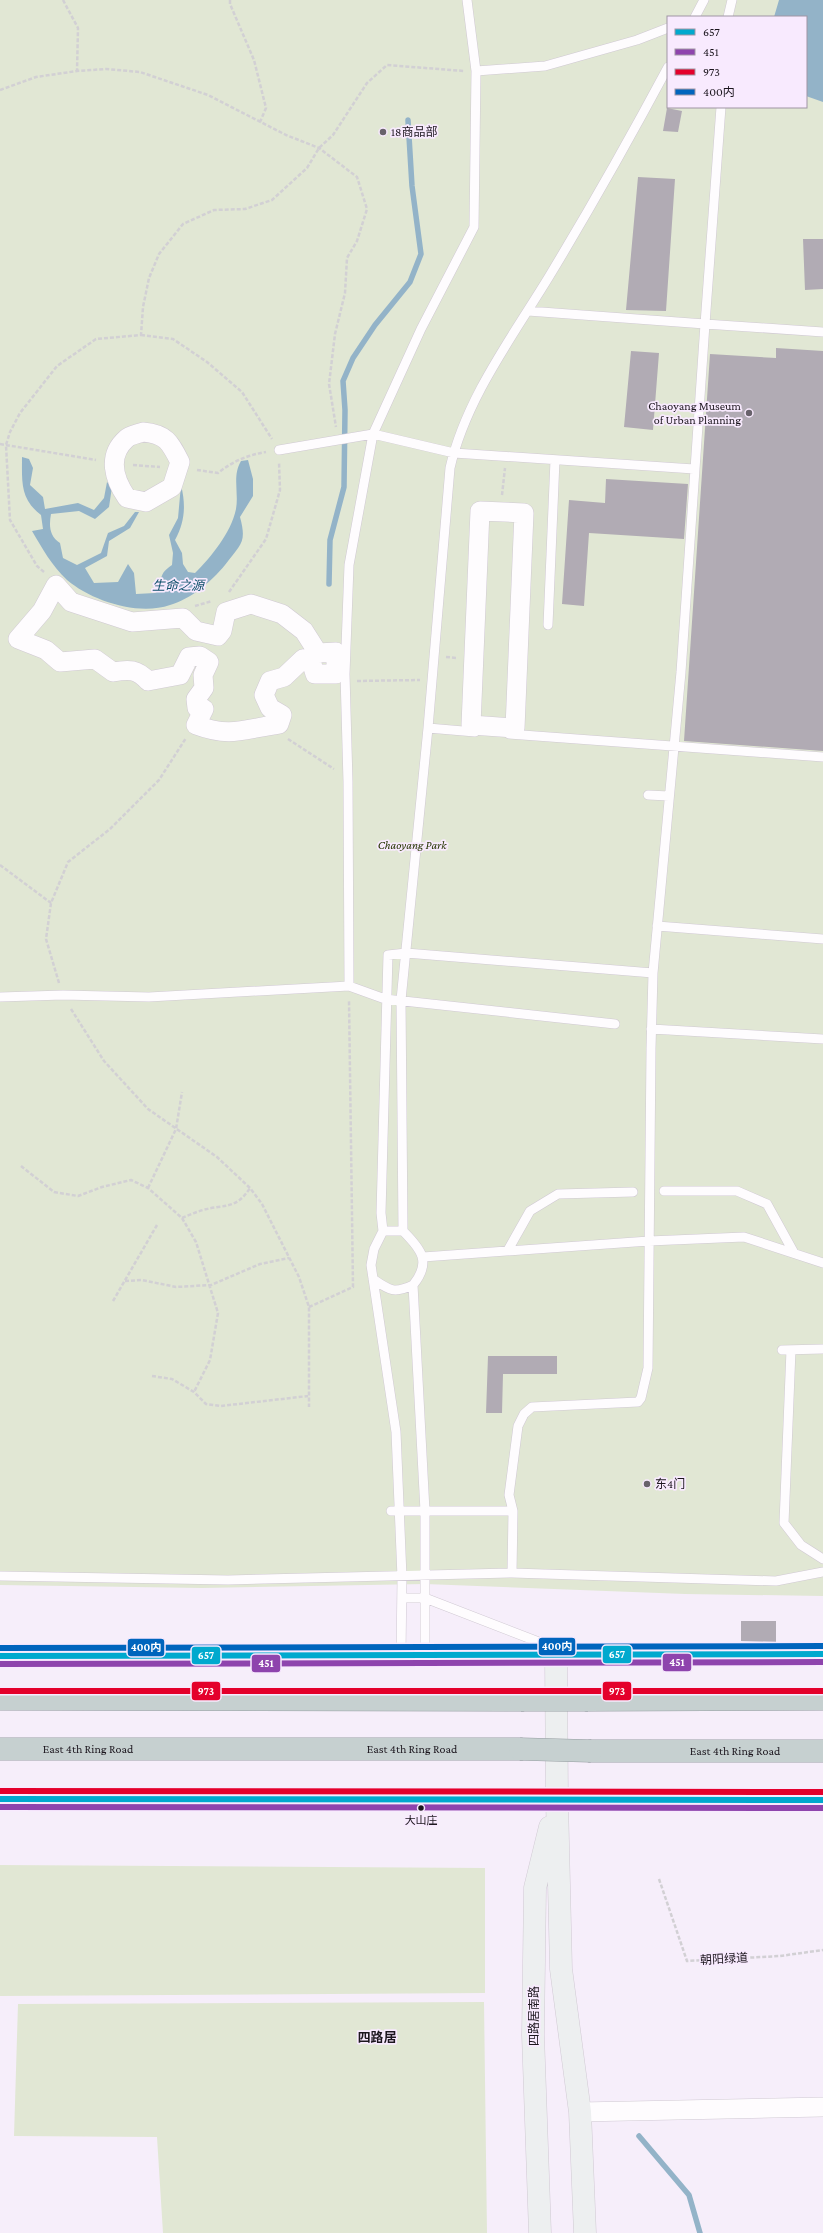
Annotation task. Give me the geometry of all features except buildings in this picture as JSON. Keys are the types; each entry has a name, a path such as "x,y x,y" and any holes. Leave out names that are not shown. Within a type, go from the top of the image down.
{"highway":[{"path":"0,1698 823,1700"},
{"name":"East 4th Ring Road","path":"0,1749 520,1749 591,1751 823,1751"}],"street":[{"path":"480,511 501,512 524,513 515,728 471,725 480,511"},
{"path":"56,585 71,602 132,622 183,618 196,631 218,636 222,631 226,612 251,604 282,614 304,631 318,653 336,652 336,674 315,674 312,664 303,659 284,677 270,681 264,695 270,708 282,715 279,724 260,727 241,732 215,732 196,725 204,710 197,708 196,699 204,688 203,675 209,662 200,656 189,657 180,675 148,682 140,673 128,669 113,672 95,659 60,662 46,650 18,639 42,611 56,585"},
{"path":"0,1656 401,1656 426,1654 556,1656 823,1654"},
{"path":"556,1656 557,1801 561,1969 580,2112 585,2233"},
{"path":"0,1799 421,1799 557,1801 823,1800"},
{"name":"四路居南路","path":"540,2233 534,2035 535,1888 557,1801"},
{"path":"580,2112 823,2107"}],"lane":[{"path":"349,986 348,782 345,683 349,565 372,434 421,329 474,227 476,71 467,0"},
{"path":"696,16 704,0"},
{"path":"728,16 732,0"},
{"path":"476,71 545,66 637,40 667,28"},
{"path":"372,1279 388,1289 401,1291 413,1285 421,1275 423,1258 416,1244 403,1231 401,1000 428,728 450,468 454,453 477,396 605,185 667,69"},
{"path":"512,1573 513,1511 509,1495 518,1426 524,1414 532,1407 638,1402 641,1398 648,1368 650,1347 649,1241 653,974 675,746 721,108"},
{"path":"528,311 823,332"},
{"path":"279,450 372,434 454,453 694,469"},
{"path":"548,625 555,460"},
{"path":"428,728 823,757"},
{"path":"648,795 669,796"},
{"path":"657,926 823,939"},
{"path":"401,1656 402,1577 396,1511 396,1432 371,1265 374,1249 384,1231 381,1213 385,999 388,955 406,953 653,974"},
{"path":"0,997 63,995 149,997 349,986 385,999 615,1024"},
{"path":"651,1029 823,1039"},
{"path":"664,1191 737,1191 767,1204 794,1253"},
{"path":"508,1250 530,1211 558,1194 633,1192"},
{"path":"384,1231 403,1231"},
{"path":"423,1258 508,1250 744,1236 823,1263"},
{"path":"413,1285 425,1511 426,1654"},
{"path":"823,1349 786,1350 784,1523 801,1545 823,1559"},
{"path":"396,1511 513,1511"},
{"path":"0,1576 202,1580 402,1577 512,1573 776,1581 823,1572"},
{"path":"402,1598 425,1598 544,1644 556,1656"}],"path":[{"path":"63,0 78,28 77,71"},
{"path":"230,0 254,60 266,108 260,122"},
{"path":"141,335 143,307 149,278 159,254 183,224 214,210 245,209 272,200 306,168 319,148 333,135 367,83 387,65 476,71"},
{"path":"0,90 36,77 77,71 106,70 140,72 208,95 260,122 319,148 356,177 367,209 356,241 347,258 345,293 335,334 329,384 336,419 336,440"},
{"path":"47,574 37,566 10,520 6,445 10,432 20,413 57,366 96,339 141,335 173,339 207,362 242,392 279,450 280,490 266,539 226,597"},
{"path":"501,512 507,456"},
{"path":"188,608 218,599"},
{"path":"345,683 367,679 432,679"},
{"path":"260,727 291,741 333,768 348,782"},
{"path":"0,865 51,903"},
{"path":"309,1307 353,1287 349,986"},
{"path":"148,1188 176,1129 182,1092"},
{"path":"21,1166 54,1192 78,1196 102,1187 131,1180 148,1188 182,1218 196,1242 211,1285 218,1313 210,1360 194,1392"},
{"path":"182,1218 203,1209 230,1206 244,1197 250,1188"},
{"path":"113,1301 156,1225"},
{"path":"125,1281 142,1280 176,1287 211,1285 260,1264 289,1258"},
{"path":"152,1376 172,1379 194,1392 206,1404 221,1406 308,1396"},
{"name":"朝阳绿道","path":"659,1879 687,1961 780,1956 823,1950"}],"green space":[{"name":"Chaoyang Park","path":"0,0 823,0 823,1596 685,1594 425,1584 202,1588 0,1585"},
{"path":"0,1865 485,1868 485,1993 0,1996"},
{"path":"484,2002 487,2233 163,2233 157,2137 14,2136 18,2004"}],"water":[{"path":"779,0 823,0 823,102 807,96 807,16 774,16"},
{"name":"生命之源","path":"22,457 29,459 33,468 30,485 43,497 45,509 78,503 94,510 104,498 107,482 112,487 109,507 95,519 79,511 51,514 50,522 52,534 60,543 63,558 77,565 101,553 108,533 124,526 135,512 139,512 130,528 109,541 107,556 85,568 94,583 118,582 128,564 134,573 136,594 155,593 162,589 162,575 172,565 173,553 169,535 178,518 181,485 184,500 184,513 181,527 175,540 182,553 183,564 188,572 195,573 214,552 230,527 237,503 236,479 238,467 241,461 248,460 253,479 253,496 240,517 243,538 239,547 213,578 185,599 170,605 144,609 102,600 77,588 67,580 52,563 32,531 43,529 41,515 29,503 26,496 22,482"}],"waterway":[{"path":"329,584 330,540 344,487 345,410 343,381 353,358 375,325 410,282 421,254 412,186 408,120"},
{"path":"639,2136 689,2195 700,2233"}],"transit line":[{"name":"400内","path":"0,1648 823,1646"},
{"name":"657","path":"0,1656 823,1654"},
{"name":"451","path":"0,1664 823,1662"},
{"name":"973","path":"0,1691 823,1691"},
{"name":"973","path":"0,1791 823,1792"},
{"name":"657","path":"0,1799 823,1800"},
{"name":"451","path":"0,1807 823,1808"}],"place":[{"name":"18商品部","path":"383,132"},
{"name":"Chaoyang Museum of Urban Planning","path":"749,413"},
{"name":"东4门","path":"647,1484"},
{"name":"大山庄","path":"421,1808"}],"district":[{"name":"四路居","path":"377,2037"}]}
